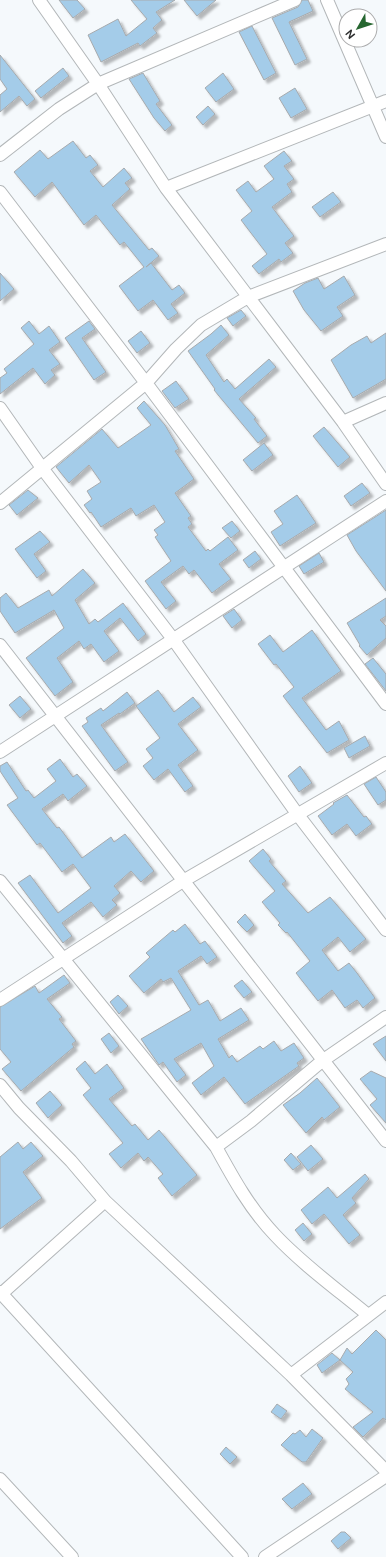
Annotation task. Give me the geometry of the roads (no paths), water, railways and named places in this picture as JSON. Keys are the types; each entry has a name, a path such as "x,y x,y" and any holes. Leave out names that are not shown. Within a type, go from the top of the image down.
{"street":[{"path":"39,0 98,84 166,188 343,422 386,484"},
{"path":"0,155 60,109 98,84 295,0"},
{"path":"327,0 386,137"},
{"path":"166,188 386,101"},
{"path":"0,192 146,383 386,704"},
{"path":"0,503 146,383 176,349 201,325 248,297 386,244"},
{"path":"343,422 386,403"},
{"path":"0,408 42,468 174,639 298,815 386,930"},
{"path":"0,752 386,501"},
{"path":"0,645 322,1061 386,1140"},
{"path":"0,1000 65,959 183,880 386,763"},
{"path":"0,881 65,959 216,1147 240,1191 276,1236 368,1315"},
{"path":"216,1147 250,1121 322,1061 386,1017"},
{"path":"0,1085 18,1108 71,1161 105,1201 291,1375 386,1471"},
{"path":"105,1201 0,1293 242,1557"},
{"path":"291,1375 386,1302"},
{"path":"265,1557 386,1476"},
{"path":"0,1479 72,1557"}]}
